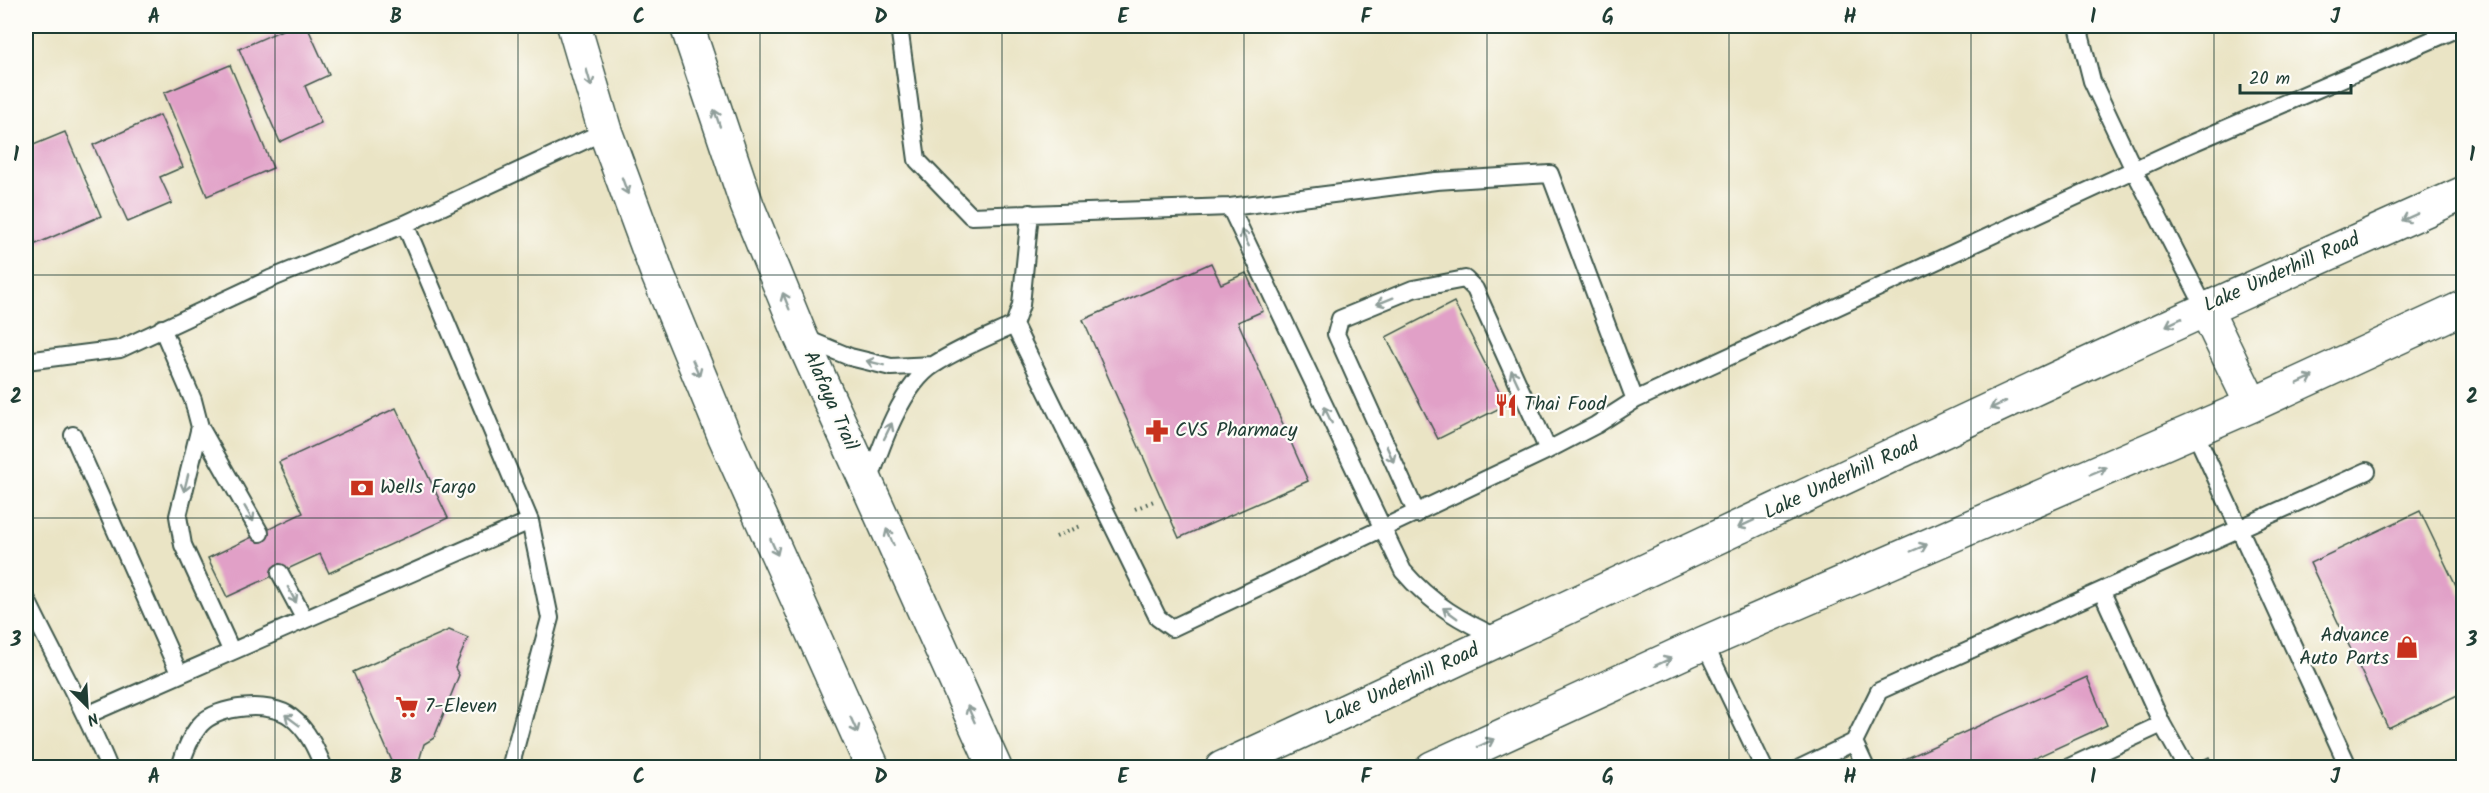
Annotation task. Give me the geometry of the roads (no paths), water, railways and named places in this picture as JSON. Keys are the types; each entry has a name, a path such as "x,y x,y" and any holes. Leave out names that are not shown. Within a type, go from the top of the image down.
{"street":[{"path":"574,26 605,131 658,275 724,435 873,768"},
{"name":"Alafaya Trail","path":"687,26 747,205 801,337 995,768"},
{"name":"Lake Underhill Road","path":"1222,768 1502,639 2205,308 2463,193"},
{"path":"1432,768 1704,643 2252,405 2463,307"},
{"path":"2205,308 2252,405"}],"lane":[{"path":"900,26 917,160 971,216 1230,207 1436,181 1550,174 1635,400"},
{"path":"2078,26 2092,81 2134,170 2205,308"},
{"path":"1030,213 1021,304 1014,325 1158,618 1172,628 1548,450 1596,425 1635,400 2134,170 2463,26"},
{"path":"26,361 120,349 270,279 405,224 605,131"},
{"path":"1230,207 1403,571 1422,593 1460,620 1502,639"},
{"path":"405,224 530,520 550,618 510,768"},
{"path":"1417,514 1336,334 1340,319 1413,289 1465,279 1475,289 1548,450"},
{"path":"801,337 850,357 891,367 933,364 1014,325"},
{"path":"162,328 193,400 200,427 260,533"},
{"path":"867,486 881,444 904,397 933,364"},
{"path":"200,427 178,516 183,545 231,650"},
{"path":"2194,430 2349,768"},
{"path":"73,435 179,674"},
{"path":"1800,768 1854,742 1880,691 2367,471"},
{"path":"87,715 530,520"},
{"path":"280,573 304,618"},
{"path":"2102,592 2162,724 2186,767"},
{"path":"26,598 52,653 87,715 109,768"},
{"path":"1704,643 1764,768"},
{"path":"180,768 184,752 201,724 225,711 255,706 290,716 310,737 324,768"},
{"path":"2067,768 2094,762 2162,724"},
{"path":"1854,742 1866,768"}],"place":[{"name":"Thai Food","path":"1506,405"},
{"name":"CVS Pharmacy","path":"1157,431"},
{"name":"Wells Fargo","path":"362,488"},
{"name":"Advance Auto Parts","path":"2407,647"},
{"name":"7-Eleven","path":"407,707"}]}
